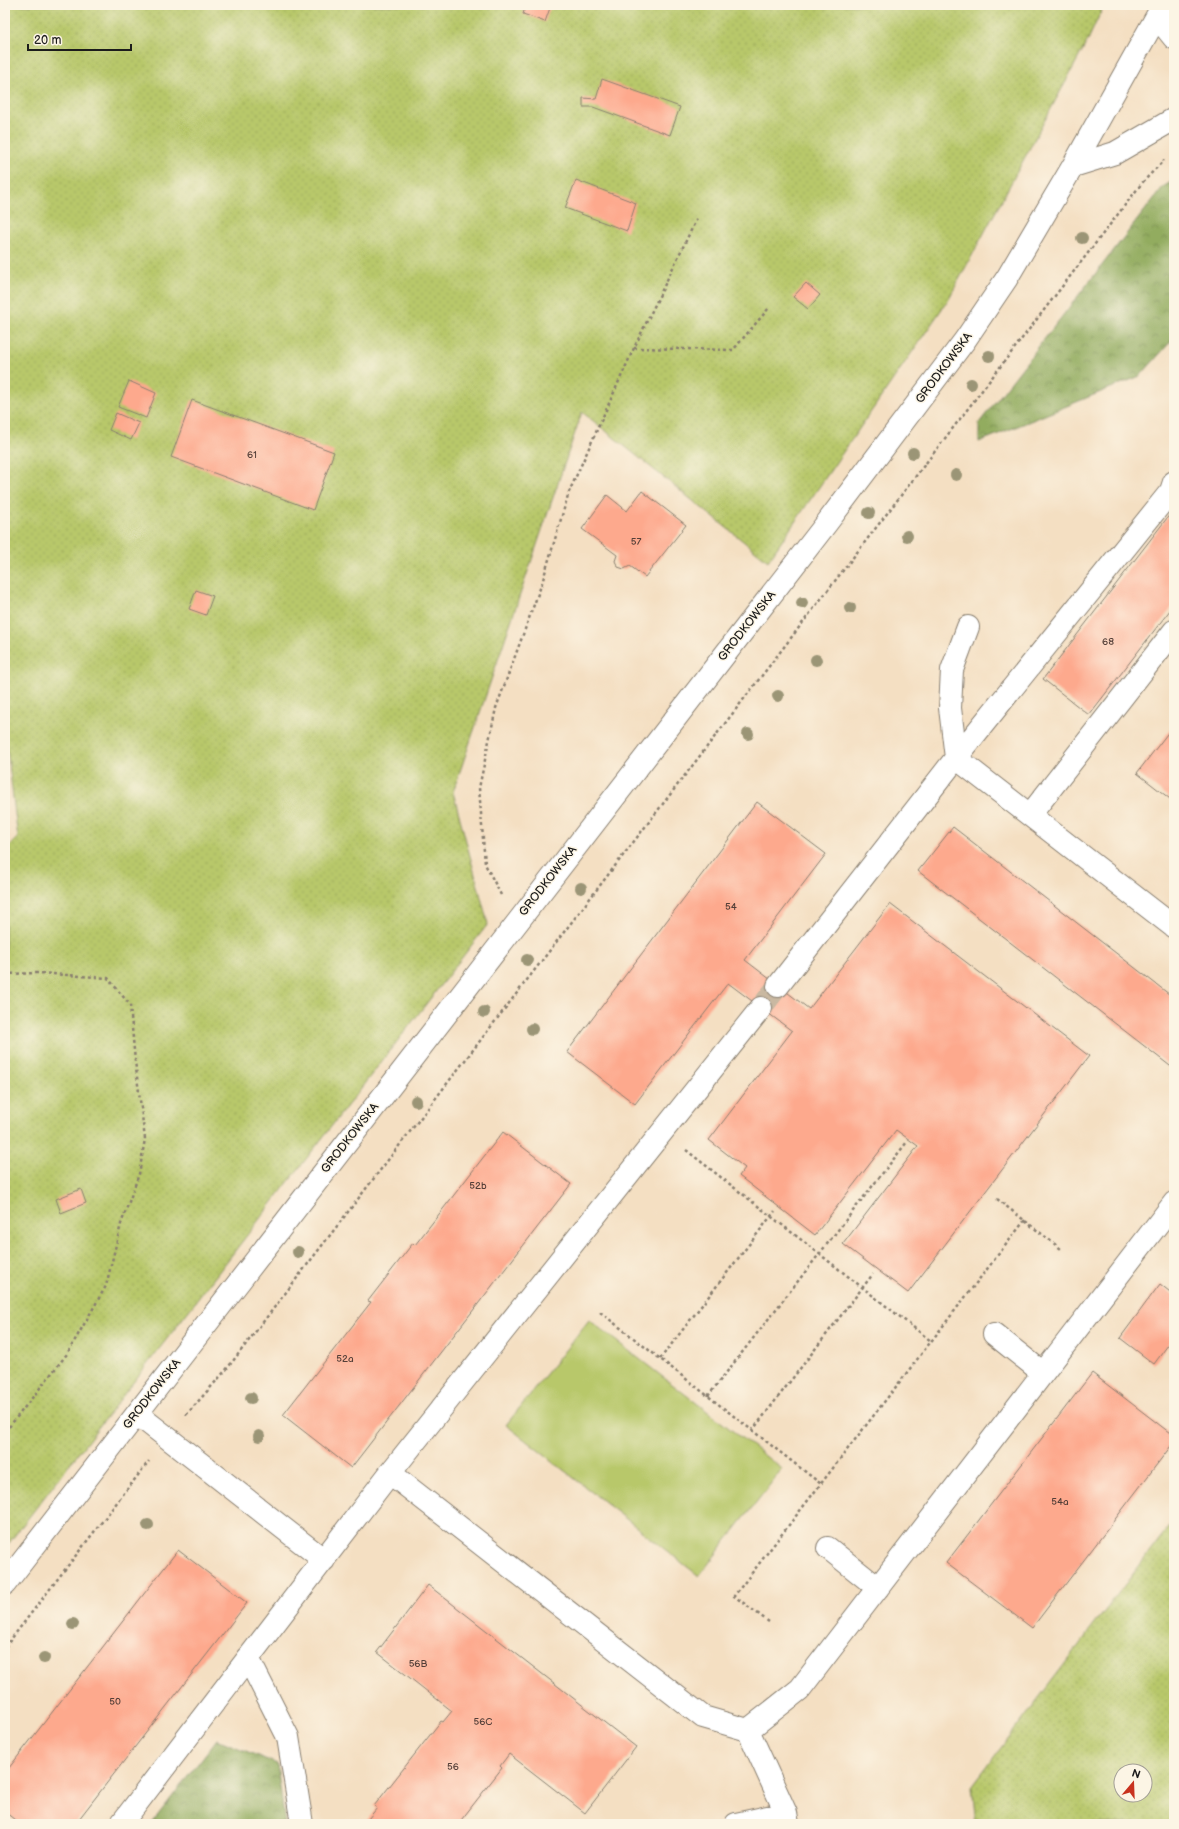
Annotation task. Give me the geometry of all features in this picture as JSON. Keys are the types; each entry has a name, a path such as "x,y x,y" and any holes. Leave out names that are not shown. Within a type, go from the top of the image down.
{"main road":[{"path":"1165,13 1174,38"},
{"name":"GRODKOWSKA","path":"5,1584 826,524 965,340 1007,278 1165,13"},
{"path":"1073,166 1115,153 1174,119"},
{"path":"778,986 956,758 1171,491 1174,482"},
{"path":"968,627 952,670 950,708 956,758 1174,927"},
{"path":"1030,815 1174,631"},
{"path":"121,1824 390,1473 760,1008"},
{"path":"748,1730 800,1689 1174,1203"},
{"path":"994,1334 1043,1374"},
{"path":"137,1414 324,1560"},
{"path":"390,1473 703,1717 748,1730"},
{"path":"828,1548 878,1588"},
{"path":"248,1658 288,1737 302,1824"},
{"path":"736,1824 787,1819 748,1730"}],"path":[{"path":"5,1647 167,1437 226,1370 1142,183 1169,155"},
{"path":"515,924 485,864 479,788 496,708 542,583 569,492 634,348 697,218"},
{"path":"634,348 733,350 769,308"},
{"path":"5,974 40,973 108,978 113,983 130,1004 135,1061 145,1139 139,1174 121,1224 106,1286 67,1354 5,1432"},
{"path":"662,1132 931,1341"},
{"path":"708,1396 907,1142"},
{"path":"997,1199 1061,1249"},
{"path":"660,1359 775,1211"},
{"path":"769,1622 734,1596 1025,1220"},
{"path":"752,1431 874,1274"},
{"path":"600,1312 820,1484"}],"green space":[{"path":"5,5 1104,5 1088,40 948,300 768,561 582,412 453,792 488,924 5,1548 5,850 18,838 5,732"},
{"path":"1174,180 1174,338 1140,376 979,442 979,423 1163,187"},
{"path":"589,1320 782,1469 699,1576 506,1425"},
{"path":"1174,1520 1174,1824 976,1824 972,1786"},
{"path":"217,1739 277,1764 285,1824 151,1824"}],"building":[{"path":"526,5 551,5 545,22 523,14"},
{"path":"602,79 680,107 670,135 593,107 583,107 583,98 596,99"},
{"path":"576,180 636,203 627,231 565,208"},
{"path":"806,283 820,295 808,309 793,297"},
{"path":"129,381 156,393 146,418 118,407"},
{"path":"192,400 334,452 313,510 171,457"},
{"path":"116,413 139,423 131,440 109,430"},
{"path":"642,491 686,525 645,577 630,566 624,569 618,567 615,561 617,555 582,529 607,495 627,511"},
{"path":"1174,509 1174,605 1089,715 1043,679"},
{"path":"196,590 213,596 206,615 189,609"},
{"path":"1174,725 1174,802 1137,773"},
{"path":"757,802 826,854 745,960 809,1009 890,904 1089,1056 908,1293 843,1244 918,1146 896,1130 815,1235 739,1176 745,1168 709,1140 792,1031 728,983 635,1104 567,1052"},
{"path":"953,827 1174,998 1174,1069 918,871"},
{"path":"503,1132 571,1184 351,1468 283,1415 371,1302 368,1301 413,1243 415,1245"},
{"path":"81,1189 86,1203 61,1213 56,1199"},
{"path":"1160,1284 1174,1295 1174,1337 1154,1364 1120,1338"},
{"path":"1092,1373 1174,1436 1174,1442 1032,1628 946,1563"},
{"path":"178,1550 247,1603 75,1824 20,1824 5,1812 5,1773"},
{"path":"428,1585 636,1747 585,1813 509,1754 500,1766 502,1768 458,1824 364,1824 377,1808 374,1806 441,1721 443,1722 452,1711 377,1652"}],"tunnel":[{"path":"761,1008 778,986"}]}
